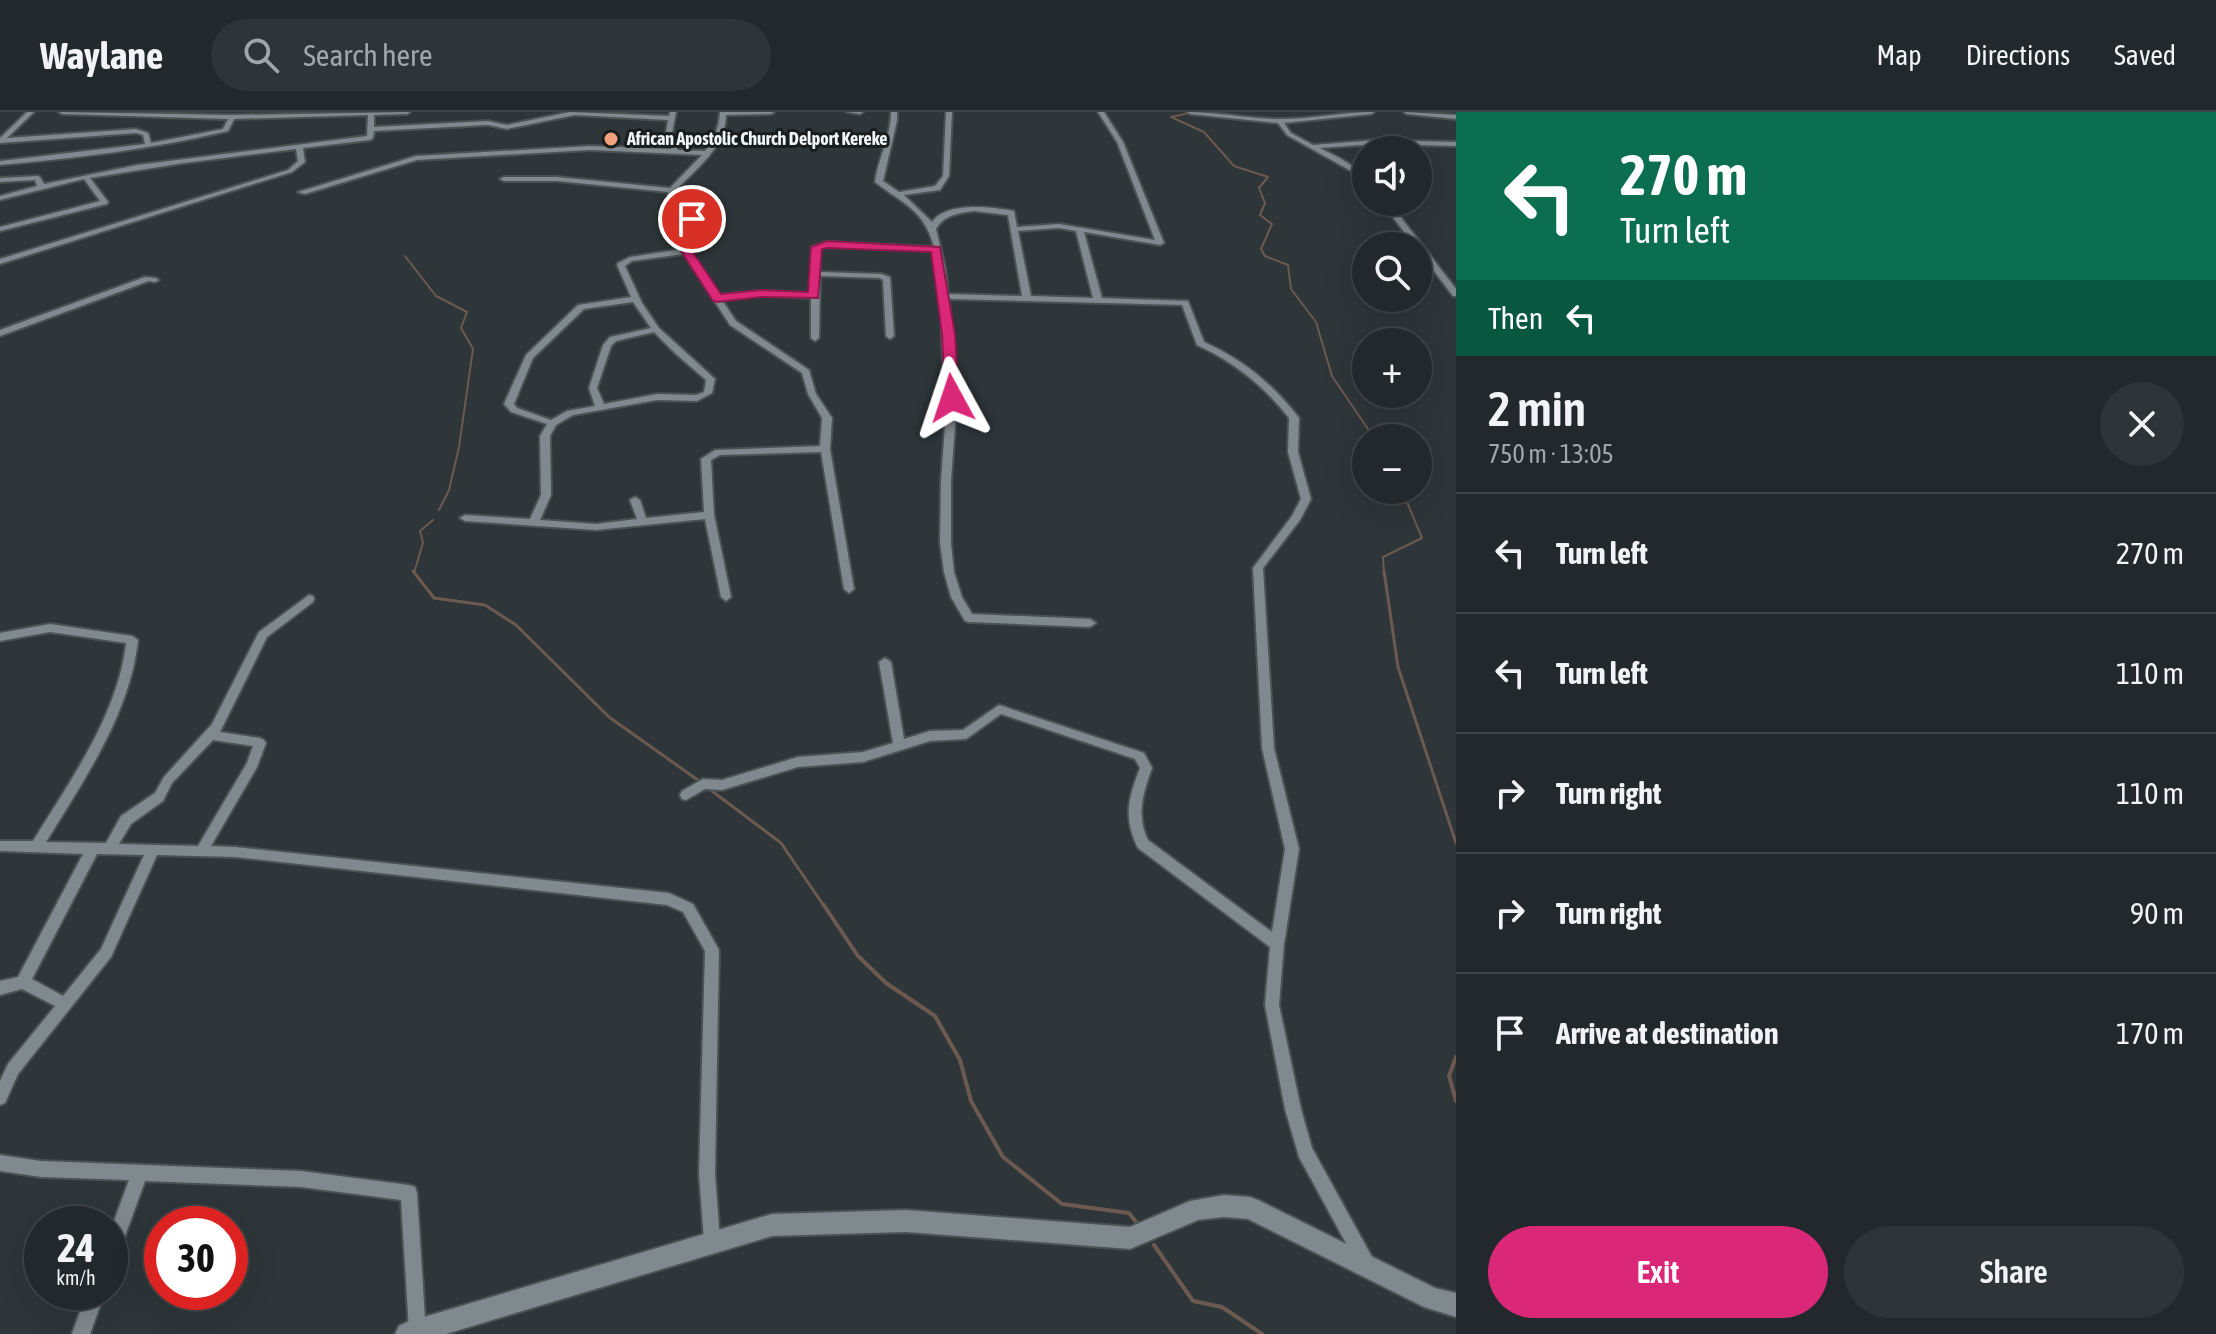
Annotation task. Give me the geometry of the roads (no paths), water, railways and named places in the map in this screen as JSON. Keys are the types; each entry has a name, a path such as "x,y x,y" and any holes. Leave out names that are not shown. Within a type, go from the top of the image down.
{"street":[{"path":"1,141 31,112"},
{"path":"62,112 232,117 407,112"},
{"path":"771,112 723,112 724,125 705,153 672,190 671,199 692,219 686,251 733,323 806,372 812,394 827,418 825,449 849,589"},
{"path":"850,112 860,112"},
{"path":"894,112 889,145 880,164 879,182 899,194 933,228 944,296 952,398 943,486 947,552 960,608 969,618 1090,623"},
{"path":"899,194 937,188 946,176 949,112"},
{"path":"1014,229 1036,225 1079,229 1160,243 1120,142 1101,112"},
{"path":"1190,112 1280,121 1371,112"},
{"path":"1407,112 1456,117"},
{"path":"0,198 41,186 213,155 370,138 371,113"},
{"path":"372,129 483,123 507,127 575,113 672,115 669,133 675,151"},
{"path":"0,163 110,151 226,130 232,117"},
{"path":"1280,121 1289,134 1352,169"},
{"path":"1,141 136,131 146,134 148,144"},
{"path":"1313,147 1376,142 1456,144"},
{"path":"0,262 290,171 302,162 299,146"},
{"path":"302,192 416,158 590,148 705,153"},
{"path":"110,151 119,171"},
{"path":"0,180 38,178 41,186"},
{"path":"0,229 104,202 87,178"},
{"path":"504,179 557,179 672,190"},
{"path":"933,228 938,219 950,213 983,208 1011,213 1027,299"},
{"path":"1396,216 1456,294"},
{"path":"1079,229 1098,300"},
{"path":"815,338 816,247 827,244 936,249"},
{"path":"533,523 546,495 545,436 552,423 570,413 657,397 697,398 708,393 711,379 653,330 634,299 621,265 624,261 686,251"},
{"path":"816,274 887,279 890,336"},
{"path":"0,333 148,279 155,280"},
{"path":"717,298 761,293 814,296"},
{"path":"944,296 1185,303 1200,343 1220,352 1272,391 1294,418 1293,452 1306,499 1294,526 1269,548 1258,568 1268,748 1292,849 1277,944 1272,1005 1293,1109 1305,1151 1366,1263"},
{"path":"552,423 514,410 509,404 529,357 581,307 634,299"},
{"path":"601,408 593,388 607,345 613,339 653,330"},
{"path":"726,597 709,515 706,459 711,453 825,449"},
{"path":"635,500 643,523"},
{"path":"465,518 596,527 709,515"},
{"path":"111,846 126,820 159,797 168,780 212,735 263,635 309,599"},
{"path":"0,637 50,628 132,640 133,661 122,687 37,846"},
{"path":"885,662 899,744"},
{"path":"686,795 703,784 722,785 798,762 863,757 930,736 966,734 999,709 1140,756 1146,768 1133,806 1136,830 1143,844 1277,944"},
{"path":"202,850 253,764 260,743 212,735"},
{"path":"0,846 202,850 669,899 688,908 712,950 707,1174 712,1240"},
{"path":"23,982 93,848"},
{"path":"0,1098 13,1069 106,953 152,851"},
{"path":"0,988 23,982 65,1004"},
{"path":"0,1163 41,1169 301,1179 409,1193 412,1332 712,1240 772,1225 828,1219 932,1222 1130,1238 1151,1233 1180,1215 1224,1205 1250,1208 1366,1263 1432,1299 1456,1305"},
{"path":"128,1206 140,1173"},
{"path":"81,1334 90,1310"}],"waterway":[{"path":"1190,113 1171,117 1204,132 1234,166 1268,177 1259,188 1265,203 1260,215 1272,224 1261,249 1265,256 1288,265 1291,289 1316,322 1332,376 1365,424"},
{"path":"405,256 436,296 467,312 461,328 473,349 459,447 449,490 439,510"},
{"path":"1384,573 1383,557 1422,538 1408,504"},
{"path":"414,572 423,543 420,531 433,520"},
{"path":"1384,571 1398,667 1456,843"},
{"path":"414,572 434,598 485,605 516,625 609,717 702,783"},
{"path":"708,788 781,843 824,906"},
{"path":"823,904 858,956 886,983 935,1016 960,1060 971,1101 1003,1157 1062,1204 1129,1213 1137,1223"},
{"path":"1456,1057 1449,1076 1456,1101"},
{"path":"1154,1245 1193,1301 1222,1307 1262,1334"}],"place":[{"name":"African Apostolic Church Delport Kereke","path":"611,139"}]}
